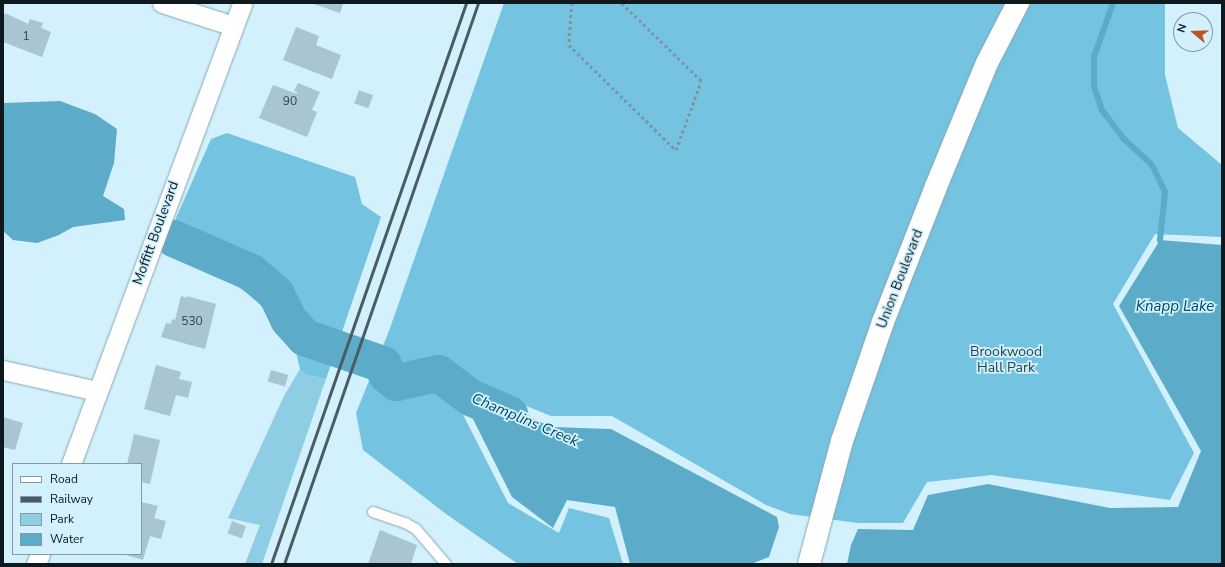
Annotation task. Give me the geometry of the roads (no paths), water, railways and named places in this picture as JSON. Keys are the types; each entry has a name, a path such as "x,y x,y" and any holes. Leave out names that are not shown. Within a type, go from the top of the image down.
{"main road":[{"name":"Union Boulevard","path":"809,564 842,441 883,322 935,189 987,63 1018,3"}],"street":[{"path":"162,3 233,26"},
{"name":"Moffitt Boulevard","path":"72,463 97,391 242,3"},
{"path":"3,370 97,391"}],"lane":[{"path":"373,512 416,529 446,564"}],"water":[{"path":"60,101 95,114 117,129 114,163 103,196 124,209 125,220 73,227 59,235 37,243 13,240 3,231 3,103"},
{"name":"Knapp Lake","path":"1160,240 1222,245 1222,564 847,564 851,545 858,529 913,530 928,495 988,484 1110,508 1178,507 1201,451 1119,306"},
{"path":"459,391 553,427 611,429 777,517 779,527 769,557 751,564 630,564 615,507 567,500 553,528 512,497"}],"waterway":[{"path":"1113,3 1094,57 1094,86 1102,110 1124,139 1152,165 1165,192 1160,240 1163,248"},
{"name":"Champlins Creek","path":"173,238 251,272 276,294 288,319 304,337 383,364 386,374 396,382 438,373 470,397 509,414"}],"railway":[{"path":"271,564 466,3"},
{"path":"284,564 478,3"}],"park label":[{"name":"Brookwood Hall Park","path":"1006,360"}]}
